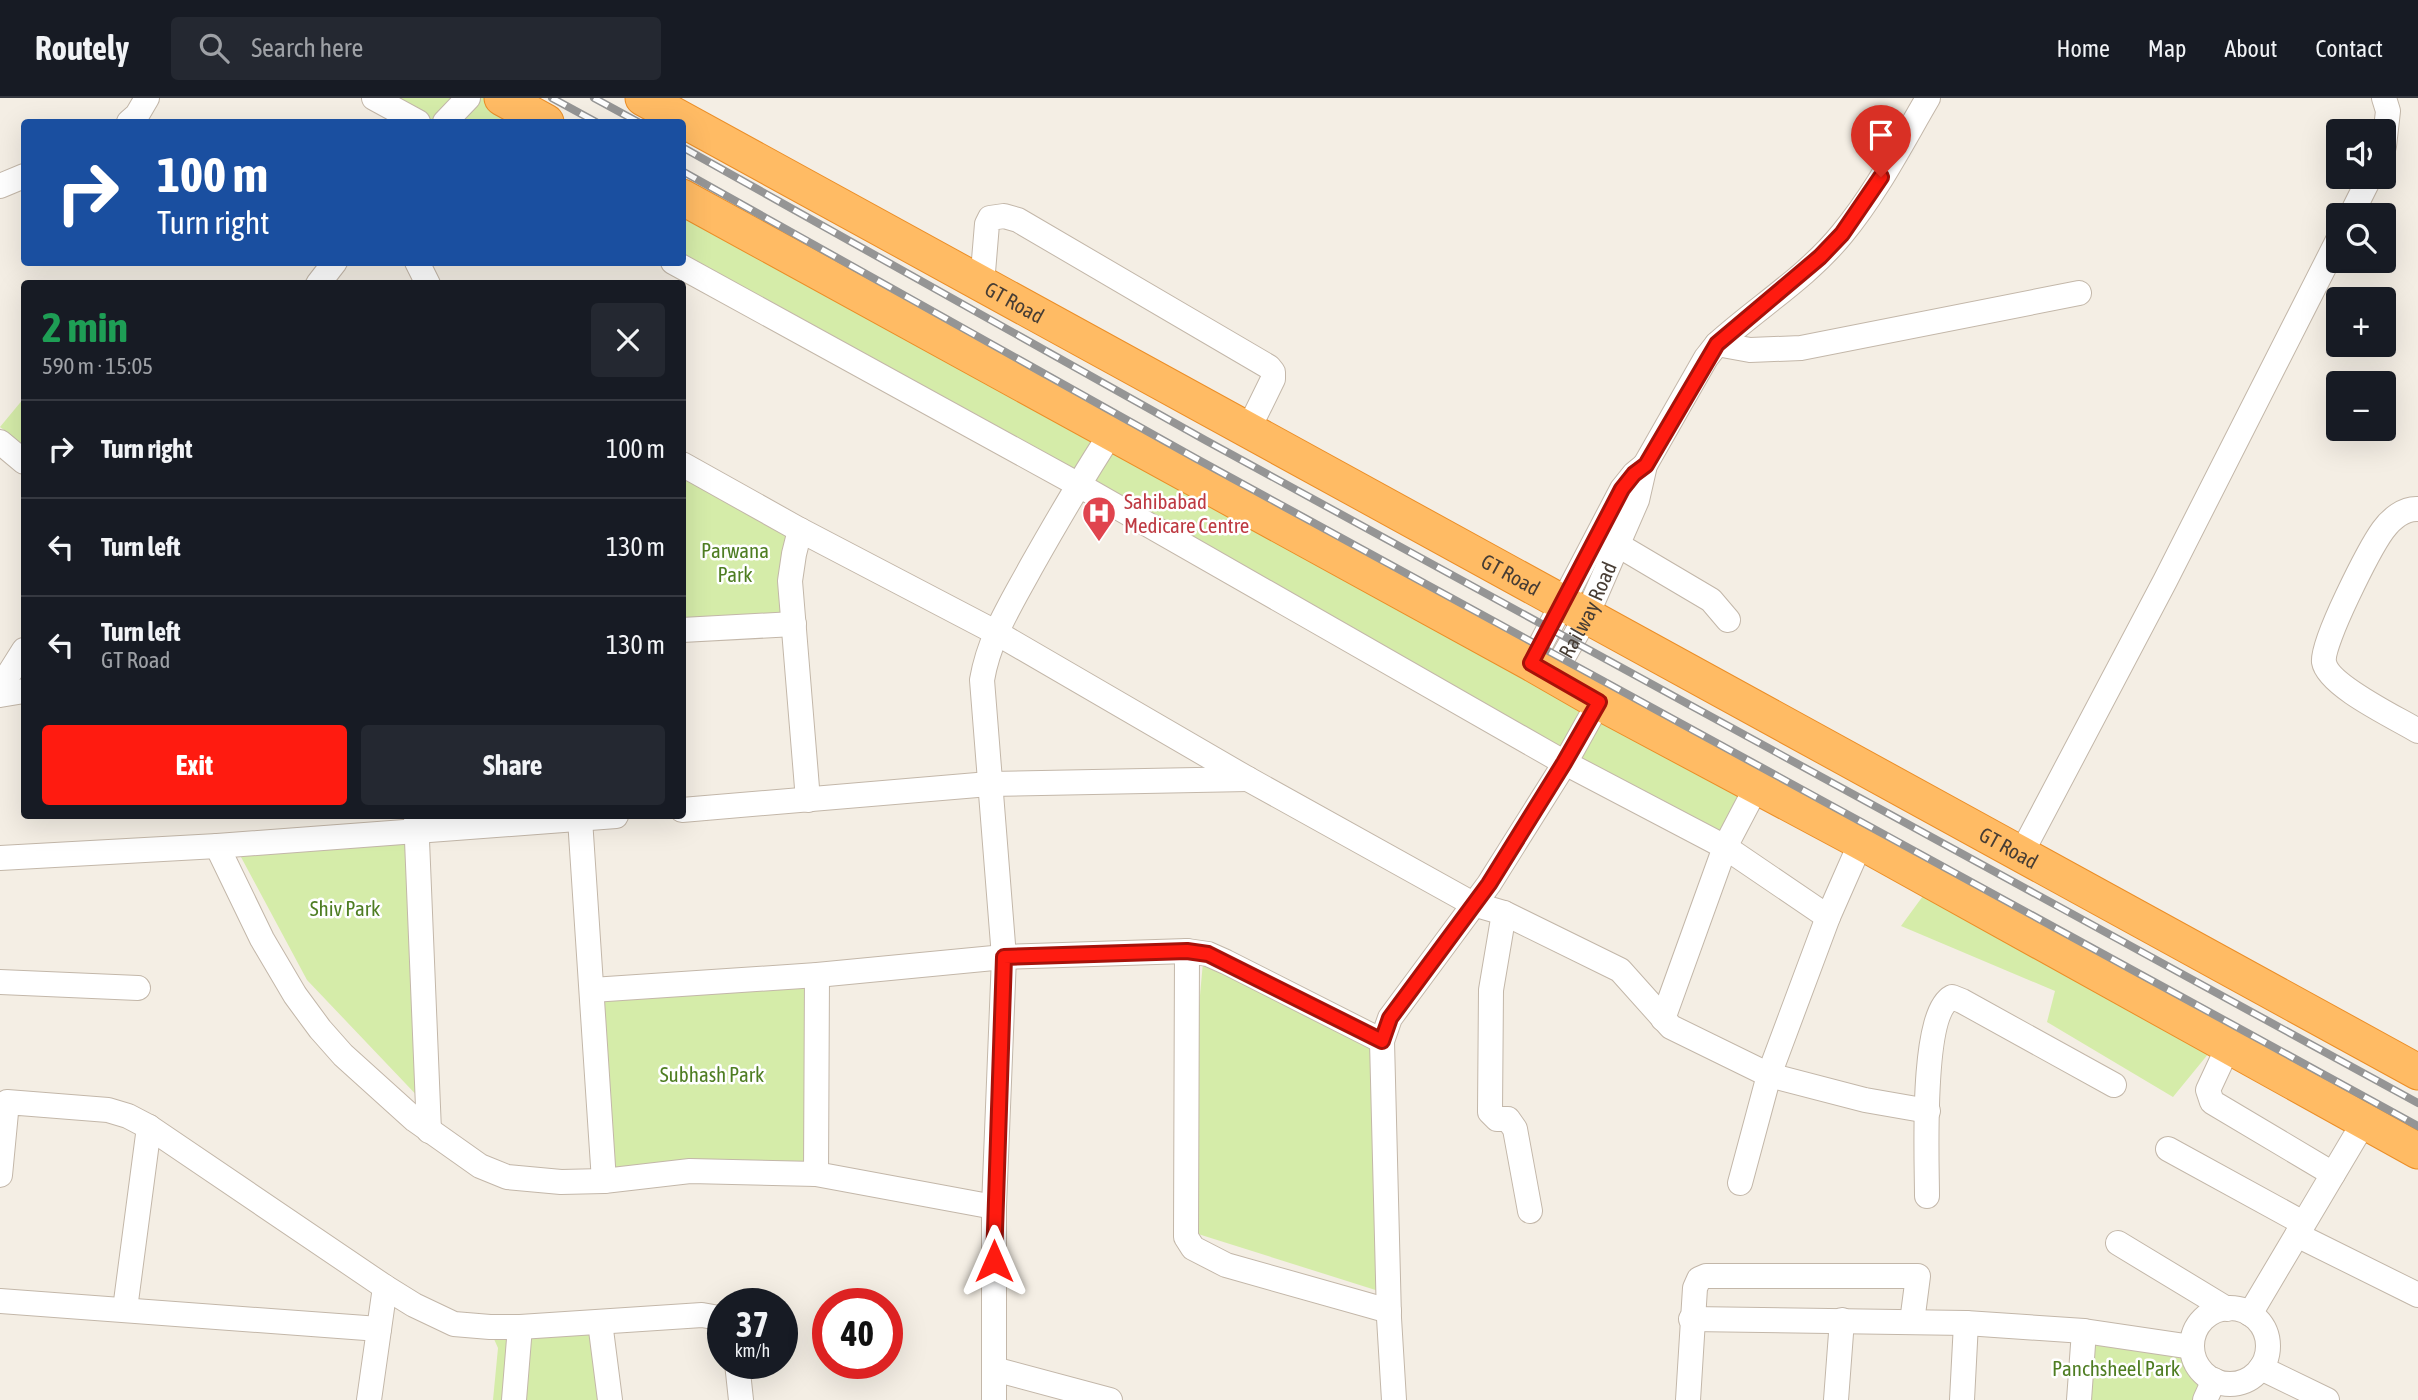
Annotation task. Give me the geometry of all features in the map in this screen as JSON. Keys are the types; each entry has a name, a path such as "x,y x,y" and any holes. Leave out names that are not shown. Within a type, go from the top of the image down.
{"highway":[{"path":"502,98 540,119"},
{"name":"GT Road","path":"643,98 681,119"},
{"name":"GT Road","path":"686,122 2418,1072"},
{"path":"686,199 1599,702 1861,842 2418,1151"}],"street":[{"path":"132,119 147,98"},
{"path":"374,98 412,119"},
{"path":"448,119 468,98"},
{"name":"Railway Road","path":"1542,669 1576,609 1618,545 1637,500 1646,465 1717,344 1820,257 1842,234 1869,197 1928,98"},
{"path":"2384,98 2387,119"},
{"path":"0,186 21,177"},
{"path":"982,284 987,224 990,218 997,216 1017,220 1269,367 1273,372 1273,379 1248,430"},
{"path":"2021,854 2165,581 2326,264"},
{"path":"321,280 332,266"},
{"path":"680,266 1077,484 1564,763 1725,846 1828,917"},
{"path":"1717,344 1750,350 1801,348 2079,293"},
{"path":"994,1400 994,1207 1004,957 982,680 985,660 995,632 1077,484 1112,432"},
{"path":"1,445 21,460"},
{"name":"Railway Road","path":"1576,609 1622,489 1634,474 1646,465"},
{"path":"686,466 800,530 995,632 1248,779 1473,904 1504,913 1620,970 1663,1018 1683,1034 1769,1074 1865,1100 1928,1111"},
{"path":"2418,509 2410,509 2382,531 2340,610 2326,646 2324,662 2330,677 2418,731"},
{"path":"800,530 790,581 808,800"},
{"path":"1618,545 1711,600 1728,620"},
{"path":"686,630 794,624"},
{"path":"0,688 21,655"},
{"path":"0,695 21,692"},
{"path":"1394,1400 1382,1041 1390,1018 1489,884 1599,702"},
{"path":"686,810 989,784 1248,779"},
{"path":"1663,1018 1725,846 1757,786"},
{"path":"0,858 217,846 416,823 547,819"},
{"path":"580,819 604,1181"},
{"path":"416,823 429,1131"},
{"path":"1740,1183 1769,1074 1828,917 1861,842"},
{"path":"217,846 262,939 295,995 343,1055 429,1131 480,1166 507,1177 550,1181 604,1181 690,1171 816,1174 994,1207"},
{"path":"1504,913 1492,990 1490,1112 1497,1119 1508,1119 1515,1129 1530,1210"},
{"path":"592,990 817,975 1004,957 1187,951 1208,954 1226,962 1382,1041"},
{"path":"1187,951 1186,1237 1194,1248 1226,1265 1389,1311"},
{"path":"816,1174 817,975"},
{"path":"0,982 138,988"},
{"path":"1927,1196 1928,1059 1940,1009 1946,1000 1952,997 2114,1085"},
{"path":"2228,1047 2208,1090 2212,1102 2333,1174"},
{"path":"0,1175 7,1102 108,1110 128,1116 149,1127 384,1287 454,1324 520,1327 707,1316"},
{"path":"2239,1312 2300,1229 2364,1122"},
{"path":"125,1309 149,1127"},
{"path":"2168,1149 2418,1296"},
{"path":"2118,1242 2259,1323 2266,1333 2267,1357 2261,1368 2244,1382 2223,1384 2210,1390 2192,1348 2197,1327 2215,1312 2239,1312"},
{"path":"1688,1400 1695,1288 1699,1279 1706,1276 1918,1276 1912,1322"},
{"path":"369,1400 384,1287"},
{"path":"0,1301 379,1329"},
{"path":"1691,1320 1966,1323 2084,1331 2192,1348"},
{"path":"1836,1400 1842,1320"},
{"path":"600,1322 610,1400"},
{"path":"1962,1400 1966,1323"},
{"path":"513,1400 520,1327"},
{"path":"2079,1400 2084,1331"},
{"path":"2261,1368 2328,1400"},
{"path":"994,1369 1110,1400"},
{"path":"739,1379 741,1400"}],"green space":[{"path":"374,98 503,98 542,119 412,119"},
{"path":"686,198 1753,783 1725,845 686,264"},
{"path":"21,402 21,443 0,427"},
{"name":"Parwana Park","path":"686,471 794,531 780,614 686,623"},
{"name":"Shiv Park","path":"410,839 425,1104 307,980 234,844"},
{"path":"1931,885 2218,1042 2173,1097 2047,1022 2055,991 1901,926"},
{"path":"1204,951 1370,1046 1385,1293 1179,1228"},
{"name":"Subhash Park","path":"809,969 812,1170 607,1174 600,984"},
{"path":"593,1323 604,1400 493,1400 498,1348 490,1330"},
{"name":"Panchsheel Park","path":"2085,1333 2186,1342 2219,1375 2207,1400 2083,1400"}],"railway":[{"path":"552,98 590,119"},
{"path":"594,98 632,119"},
{"path":"686,149 1205,440 2418,1103"},
{"path":"686,173 1195,458 2418,1126"}],"place":[{"name":"Sahibabad Medicare Centre","path":"1099,543"}],"route":[{"path":"994,1261 1004,957 1187,951 1208,954 1382,1041 1390,1018 1401,1000 1489,884 1599,702 1531,663 1622,489 1634,474 1646,465 1706,358 1717,344 1820,257 1842,234 1881,177"}]}
